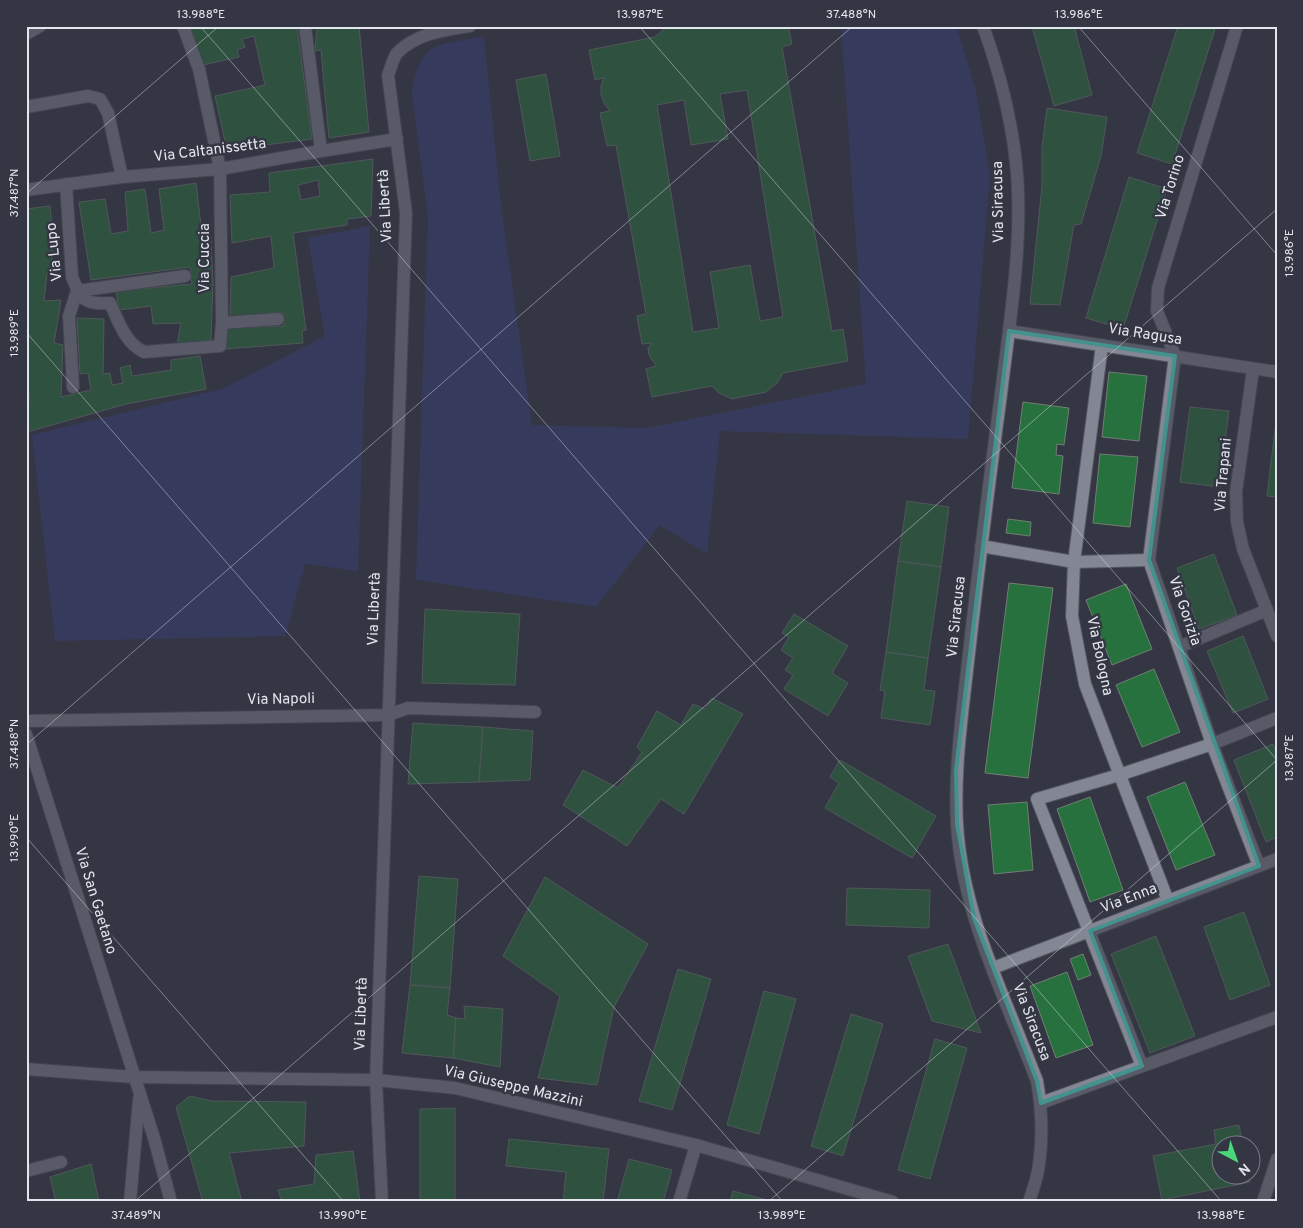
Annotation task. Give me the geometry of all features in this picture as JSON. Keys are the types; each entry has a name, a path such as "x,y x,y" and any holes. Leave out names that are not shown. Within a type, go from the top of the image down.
{"street":[{"path":"26,34 40,26"},
{"name":"Via Cuccia","path":"183,26 199,70 220,169 222,323 220,346"},
{"path":"305,26 321,150"},
{"name":"Via Libertà","path":"382,1202 376,1080 406,213 388,75 396,54 411,43 429,33 470,26"},
{"name":"Via Siracusa","path":"984,26 997,66 1016,161 1019,218 1009,331 981,546 956,770 957,824 965,881 974,918 1037,1081 1041,1102 1038,1172 1029,1202"},
{"name":"Via Torino","path":"1175,356 1157,311 1158,288 1237,26"},
{"path":"26,107 88,96 100,99 108,113 122,178"},
{"name":"Via Caltanissetta","path":"26,190 66,184 220,169 321,150 397,139"},
{"name":"Via Lupo","path":"66,184 72,277 77,291 85,300 94,304 110,304 129,341 136,348 144,352 220,346"},
{"path":"73,387 68,316 77,291 185,276"},
{"path":"222,323 278,319"},
{"name":"Via Ragusa","path":"1009,331 1277,372"},
{"name":"Via Bologna","path":"1102,345 1074,562 1072,616 1085,684 1168,901"},
{"name":"Via Gorizia","path":"1175,356 1149,560 1212,744 1259,866"},
{"name":"Via Trapani","path":"1254,369 1236,492 1237,522 1243,548 1277,636"},
{"path":"981,546 1074,562 1149,560"},
{"path":"1179,647 1267,610"},
{"name":"Via Napoli","path":"26,721 388,715 408,708 534,712"},
{"path":"1142,1066 1037,799 1119,775 1212,744 1277,718"},
{"name":"Via San Gaetano","path":"26,734 133,1077 140,1094 171,1202"},
{"name":"Via Enna","path":"993,968 1277,859"},
{"path":"1041,1102 1277,1017"},
{"name":"Via Giuseppe Mazzini","path":"26,1069 133,1077 376,1080 455,1088 696,1145 893,1202"},
{"path":"130,1202 140,1094"},
{"path":"679,1202 696,1145"},
{"path":"1263,1202 1277,1158"},
{"path":"26,1171 61,1162"}],"highlighted area":[{"path":"1009,331 1175,356 1149,560 1259,866 1090,931 1142,1066 1041,1103 1037,1081 974,918 957,824 956,770"}],"shaded area":[{"path":"841,26 956,26 975,87 990,175 968,439 720,431 707,554 660,525 596,607 416,580 428,216 412,95 419,65 425,55 443,44 484,37 501,206 532,425 647,428 866,384"},
{"path":"370,226 358,571 305,564 285,636 55,641 32,435 222,389 325,336 308,238"}],"building":[{"path":"190,26 297,26 312,139 227,150 215,96 265,85 254,36 242,39 245,47 237,50 239,57 203,65"},
{"path":"309,26 359,26 369,132 329,138 321,50 315,51 317,28 309,28"},
{"path":"667,26 788,26 792,44 782,47 832,331 843,329 848,361 783,373 777,383 766,392 732,399 719,393 712,386 652,397 646,369 656,366 649,355 648,348 652,343 642,344 637,316 646,314 616,145 607,146 600,113 610,111 604,103 601,94 604,78 595,80 589,50 655,37","holes":["747,90 783,317 760,321 750,265 710,272 719,328 693,332 657,105 684,100 691,145 728,139 720,94"]},
{"path":"1032,26 1074,26 1092,95 1054,106"},
{"path":"1178,26 1216,26 1172,164 1137,153"},
{"path":"546,74 560,156 530,161 516,80"},
{"path":"1047,108 1107,117 1101,156 1081,224 1074,225 1060,305 1030,304 1042,186 1042,147"},
{"path":"373,159 371,216 347,219 347,225 293,233 306,330 302,331 303,343 225,349 226,328 284,326 283,312 230,317 231,277 274,268 271,236 232,243 230,195 270,192 269,173","holes":["318,180 320,196 301,200 298,185"]},
{"path":"1129,177 1167,189 1123,329 1086,318"},
{"path":"196,183 201,226 210,225 213,281 211,340 177,345 181,323 153,324 151,306 119,310 116,291 192,284 190,267 91,280 79,202 105,199 111,234 128,231 125,192 145,189 151,233 164,230 159,189"},
{"path":"50,206 53,235 52,272 47,274 44,301 61,300 54,343 63,345 61,397 91,390 88,373 80,374 77,318 104,319 103,374 110,373 112,385 123,383 120,368 130,365 132,376 171,370 171,360 200,356 206,389 126,404 27,432 28,471 26,471 26,401 30,401 28,386 26,386 26,209"},
{"path":"1109,372 1147,376 1139,441 1102,437"},
{"path":"1023,402 1069,408 1064,445 1057,444 1056,455 1063,456 1059,494 1012,488"},
{"path":"1190,407 1229,411 1219,487 1180,482"},
{"path":"1277,421 1277,497 1267,496"},
{"path":"1100,454 1138,457 1130,527 1093,523"},
{"path":"907,501 949,507 941,567 898,561"},
{"path":"1008,519 1031,522 1030,536 1006,533"},
{"path":"1214,554 1237,615 1199,629 1177,568"},
{"path":"898,561 941,567 928,658 886,652"},
{"path":"1009,583 1053,588 1028,778 985,773"},
{"path":"1126,584 1152,649 1112,665 1086,600"},
{"path":"425,609 520,614 515,685 422,683"},
{"path":"794,614 848,646 832,673 848,683 828,716 784,689 793,675 785,670 793,658 781,650 789,637 782,633"},
{"path":"1243,636 1268,699 1233,713 1207,651"},
{"path":"886,652 928,658 924,690 935,691 930,725 881,718 885,691 880,690"},
{"path":"1154,669 1180,732 1142,747 1116,685"},
{"path":"712,698 743,714 684,814 661,799 627,846 563,805 583,770 618,788 642,752 637,747 657,711 681,725 693,704 705,709"},
{"path":"413,723 483,727 479,782 408,784"},
{"path":"483,727 533,731 530,780 479,782"},
{"path":"1273,744 1277,754 1277,837 1266,842 1234,760"},
{"path":"840,760 936,816 912,858 825,808 839,783 830,777"},
{"path":"1185,782 1215,855 1176,870 1147,797"},
{"path":"1090,797 1123,890 1090,902 1057,809"},
{"path":"1027,802 1033,870 994,874 988,805"},
{"path":"419,876 458,879 450,988 410,985"},
{"path":"545,877 648,944 614,1007 597,1085 538,1078 560,996 503,956"},
{"path":"847,888 930,890 929,928 846,925"},
{"path":"1244,912 1270,985 1230,1000 1204,927"},
{"path":"1156,936 1195,1036 1150,1053 1111,954"},
{"path":"948,944 981,1033 932,1021 908,956"},
{"path":"1083,954 1091,975 1078,980 1070,959"},
{"path":"678,969 711,979 672,1110 639,1101"},
{"path":"1067,972 1093,1045 1056,1058 1030,986"},
{"path":"410,985 450,988 447,1015 456,1018 453,1058 402,1053"},
{"path":"764,991 796,999 759,1134 727,1125"},
{"path":"464,1006 503,1009 500,1067 453,1058 456,1018 465,1019"},
{"path":"851,1014 883,1024 843,1156 811,1146"},
{"path":"935,1039 967,1048 930,1179 898,1170"},
{"path":"190,1096 211,1101 306,1102 304,1146 229,1153 242,1202 203,1202 176,1107"},
{"path":"455,1108 455,1202 420,1202 420,1109"},
{"path":"1239,1125 1241,1136 1215,1136 1214,1130"},
{"path":"509,1139 609,1149 603,1202 563,1202 566,1172 506,1166"},
{"path":"1210,1145 1210,1186 1230,1186 1162,1200 1153,1156"},
{"path":"353,1151 360,1202 282,1202 278,1190 314,1184 316,1155"},
{"path":"629,1159 672,1170 663,1202 617,1202"},
{"path":"91,1164 99,1202 56,1202 50,1177"},
{"path":"733,1191 767,1200 767,1202 730,1202"}]}
